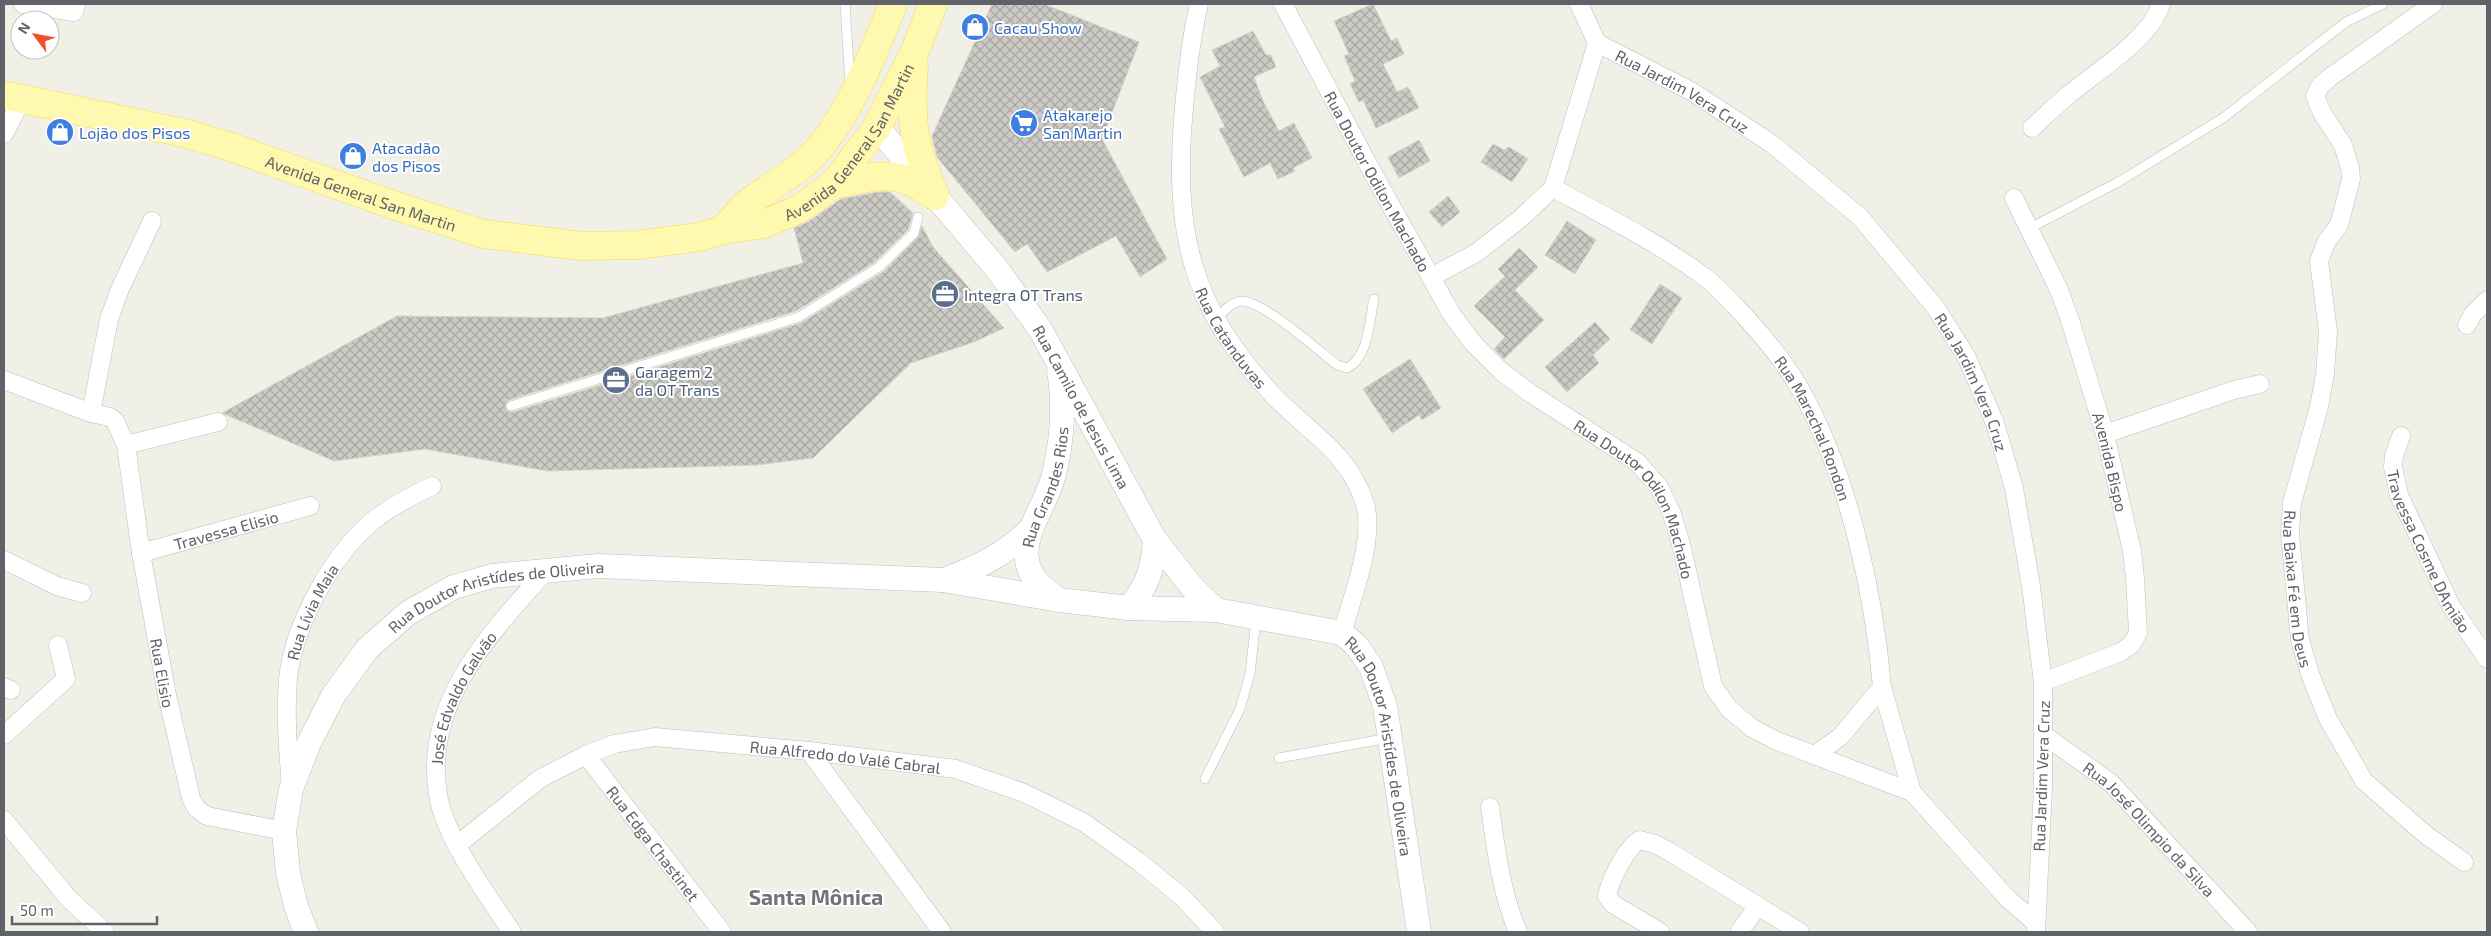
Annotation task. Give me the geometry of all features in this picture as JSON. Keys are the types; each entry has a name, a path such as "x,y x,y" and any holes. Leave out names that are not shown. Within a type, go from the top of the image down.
{"main road":[{"name":"Avenida General San Martin","path":"724,230 748,203 777,185 809,158 851,98 878,42 893,4"},
{"name":"Avenida General San Martin","path":"13,97 184,133 219,143 399,207 484,234 581,246 638,245 699,237 724,230 764,224 799,209 833,186 877,127 915,51 932,4"},
{"path":"877,127 878,42"},
{"path":"915,51 911,103 914,137 920,161 935,196"},
{"name":"Rua Camilo de Jesus Lima","path":"877,127 1019,297 1057,360 1155,540"},
{"path":"833,186 870,176 885,176 906,179 935,196"},
{"name":"Rua Grandes Rios","path":"1057,360 1063,390 1058,451 1053,477 1043,508 1030,530 1026,546 1026,559 1031,576 1059,600"},
{"name":"Rua Doutor Aristídes de Oliveira","path":"943,580 984,565 1018,542 1030,530"},
{"path":"1129,608 1143,590 1153,567 1155,540"},
{"path":"1155,540 1192,588 1216,610"},
{"name":"Rua Doutor Aristídes de Oliveira","path":"306,932 296,906 288,873 284,831 291,789 309,743 333,696 367,649 408,613 454,587 492,576 598,566 943,580 1059,600 1129,608 1216,610 1342,633 1357,646 1371,667 1384,706 1419,932"}],"street":[{"path":"23,4 74,12 76,4"},
{"name":"Rua Catanduvas","path":"1198,4 1188,59 1182,131 1180,197 1185,235 1192,264 1216,319 1231,345 1274,397 1335,451 1357,484 1365,506 1366,541 1342,633"},
{"name":"Rua Doutor Odilon Machado","path":"1283,4 1370,168 1452,315 1473,343 1501,371 1530,393 1637,462 1659,486 1672,514 1681,544 1712,686 1729,710 1752,728 1777,741 1816,754 1912,792 2008,899 2036,927"},
{"name":"Rua Jardim Vera Cruz","path":"1580,4 1597,43 1691,91 1772,144 1860,217 1936,308 1967,358 1995,423 2014,488 2031,586 2043,682 2044,735 2036,927"},
{"path":"2032,128 2066,97 2115,59 2156,17 2161,4"},
{"name":"Rua Baixa Fé em Deus","path":"2434,4 2329,78 2320,86 2315,96 2322,113 2343,145 2350,168 2351,179 2339,224 2327,241 2319,261 2328,332 2325,374 2319,407 2292,503 2290,534 2300,640 2310,674 2328,718 2364,781 2426,834 2464,862"},
{"path":"1431,277 1476,253 1521,218 1553,188 1597,43"},
{"path":"4,134 13,97"},
{"name":"Rua Marechal Rondon","path":"1553,188 1660,247 1708,279 1759,330 1799,386 1827,445 1848,510 1875,621 1882,687 1912,792"},
{"name":"Avenida Bispo","path":"2014,198 2062,297 2105,434 2132,551 2138,633 2132,644 2121,652 2043,682"},
{"path":"91,413 109,319 120,289 152,221"},
{"path":"2467,324 2473,314 2487,300"},
{"path":"4,380 91,413 107,415 121,434 218,422"},
{"path":"2105,434 2234,390 2260,384"},
{"name":"Rua Elisio","path":"121,434 140,553 167,695 191,798 196,808 207,816 219,820 284,831"},
{"name":"Travessa Cosme DAmião","path":"2401,436 2394,456 2393,467 2399,495 2451,606 2487,659"},
{"name":"Rua Lívia Maia","path":"291,789 286,720 288,678 295,644 303,624 336,562 359,535 401,501 432,486"},
{"name":"Travessa Elisio","path":"140,553 310,506"},
{"path":"4,560 57,586 82,593"},
{"name":"José Edvaldo Galvão","path":"512,932 457,845 440,801 435,757 439,730 446,708 464,674 499,623 548,570"},
{"path":"4,735 66,679 58,645"},
{"path":"1816,754 1840,737 1882,687"},
{"name":"Rua José Olimpio da Silva","path":"2044,735 2111,783 2248,932"},
{"name":"Rua Alfredo do Valê Cabral","path":"457,845 541,778 586,755 614,744 655,737 809,751 956,769 1024,793 1083,822 1138,861 1181,896 1215,932"},
{"path":"809,751 942,932"},
{"name":"Rua Edga Chastinet","path":"586,755 722,932"},
{"path":"1490,807 1500,877 1508,908 1518,932"},
{"path":"4,820 69,899 105,932"},
{"path":"1660,932 1613,904 1607,896 1609,886 1630,848 1640,840 1655,844 1670,852 1800,932"},
{"path":"1739,932 1758,906"}],"lane":[{"path":"845,4 851,98"},
{"path":"2030,228 2120,181 2223,118 2346,22 2383,4"},
{"path":"511,406 799,317 880,267 914,233 918,217"},
{"path":"1216,319 1228,307 1239,301 1253,303 1266,310 1337,365 1347,368 1356,364 1363,354 1374,300"},
{"path":"1205,779 1240,709 1250,674 1256,617"},
{"path":"1279,758 1390,738"}],"building":[{"path":"992,4 1044,4 1139,42 1102,139 1167,259 1140,277 1116,236 1047,272 1027,244 1015,252 937,157 932,136"},
{"path":"1373,4 1391,41 1397,38 1404,54 1383,64 1397,92 1408,87 1419,108 1376,128 1363,100 1359,102 1350,84 1355,81 1344,56 1349,54 1334,21"},
{"path":"1253,31 1266,55 1271,55 1276,67 1254,77 1263,101 1279,131 1294,123 1312,158 1293,168 1295,171 1278,179 1270,163 1244,177 1219,129 1225,127 1200,77 1220,66 1212,50"},
{"path":"1419,140 1430,161 1399,178 1388,157"},
{"path":"1493,144 1504,150 1509,147 1528,159 1512,182 1481,162"},
{"path":"878,192 890,192 913,213 908,230 875,262 796,311 509,400 505,405 507,411 513,412 801,323 883,272 918,237 922,226 933,247 1004,328 974,342 911,363 813,458 757,465 547,471 425,449 334,461 222,413 397,316 603,318 803,263 794,228 808,222 841,199"},
{"path":"1448,196 1460,212 1442,227 1429,212"},
{"path":"1567,221 1596,240 1575,274 1545,255"},
{"path":"1519,248 1538,267 1515,290 1544,320 1504,359 1494,349 1505,337 1474,306 1505,276 1498,269"},
{"path":"1660,284 1682,298 1652,344 1630,330"},
{"path":"1595,322 1610,339 1593,355 1599,363 1567,392 1545,367"},
{"path":"1410,359 1441,408 1422,420 1419,415 1392,433 1363,389"}],"place":[{"name":"Cacau Show","path":"975,27"},
{"name":"Atakarejo San Martin","path":"1024,123"},
{"name":"Lojão dos Pisos","path":"60,132"},
{"name":"Atacadão dos Pisos","path":"353,156"},
{"name":"Integra OT Trans","path":"945,294"},
{"name":"Garagem 2 da OT Trans","path":"616,380"}],"district":[{"name":"Santa Mônica","path":"816,896"}]}
